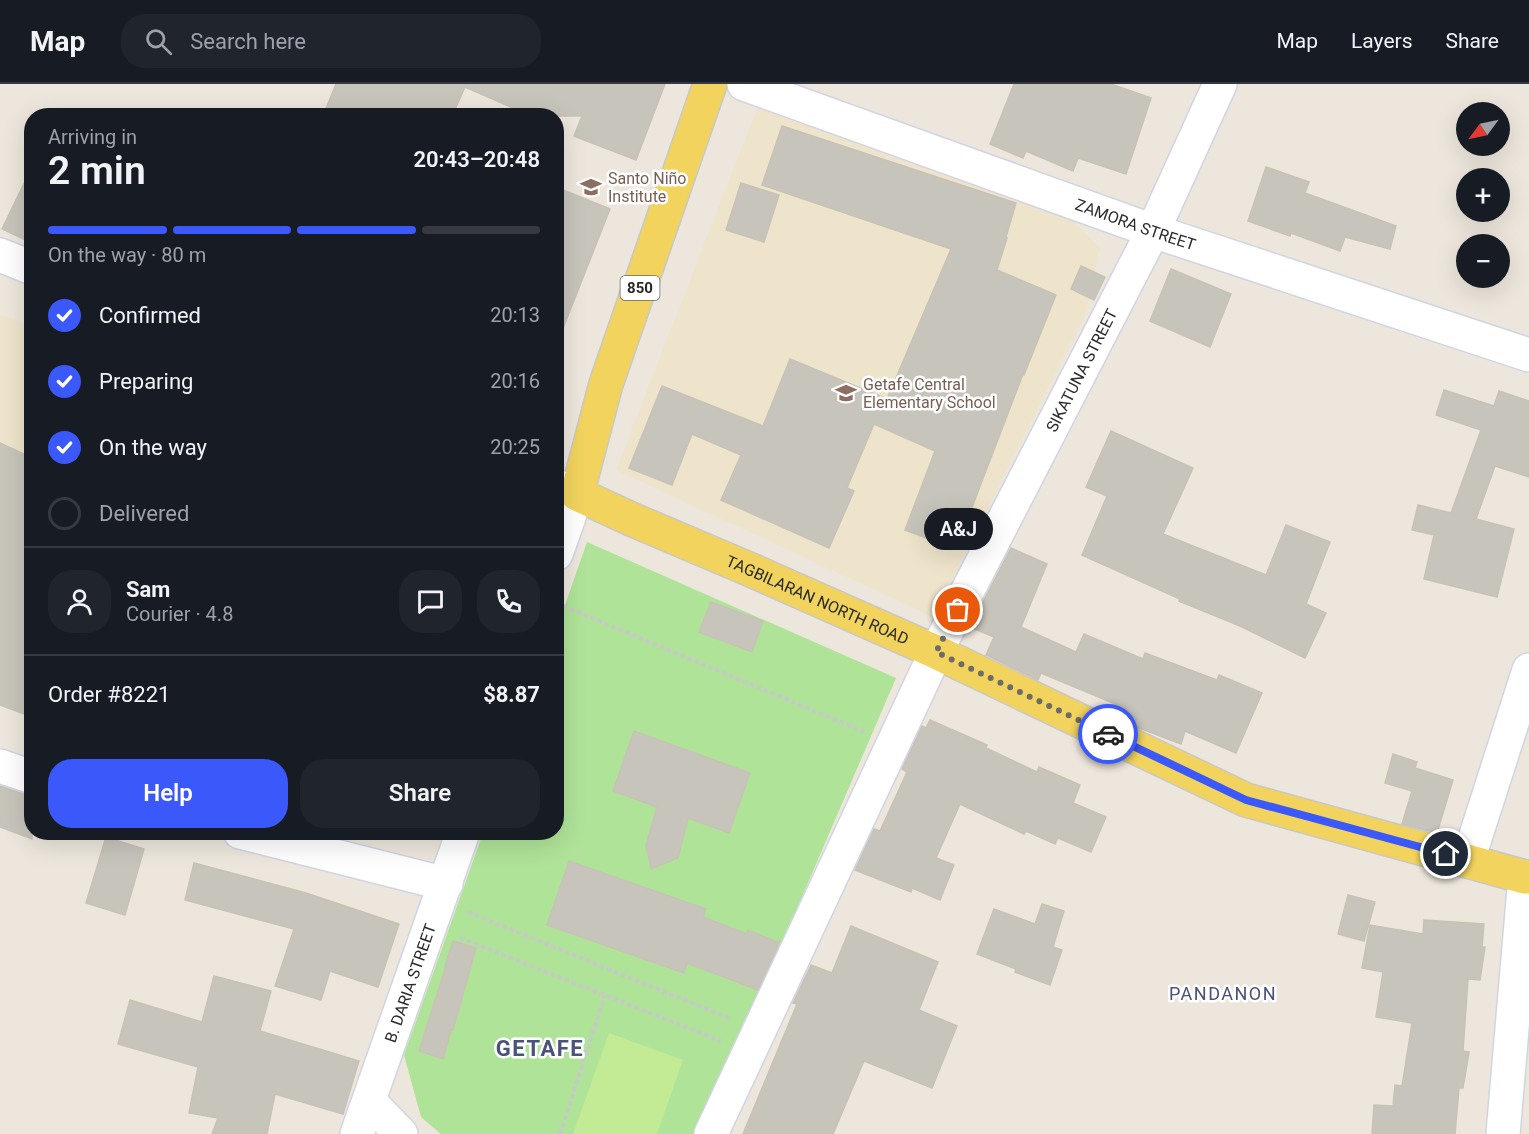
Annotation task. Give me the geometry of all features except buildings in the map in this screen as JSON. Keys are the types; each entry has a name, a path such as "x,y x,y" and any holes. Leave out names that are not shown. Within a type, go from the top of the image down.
{"main road":[{"name":"850","path":"567,490 710,84"},
{"name":"TAGBILARAN NORTH ROAD","path":"567,490 936,652 1246,800 1527,877"}],"street":[{"name":"ZAMORA STREET","path":"744,84 1153,231 1529,355"},
{"name":"SIKATUNA STREET","path":"711,1134 936,652 1153,231 1220,84"},
{"path":"0,255 24,265"},
{"path":"564,507 567,490"},
{"path":"1468,860 1529,670"},
{"path":"0,766 24,774"},
{"path":"262,840 439,904"},
{"name":"B. DARIA STREET","path":"357,1134 460,840"},
{"path":"1503,1134 1527,877"},
{"path":"369,1101 401,1134"}],"path":[{"path":"564,606 893,744"},
{"path":"439,904 754,1041"},
{"path":"439,904 605,995 754,1041"},
{"path":"560,1134 605,995"}],"shaded area":[{"name":"Getafe Central Elementary School","path":"760,101 1058,207 1100,248 1085,315 933,617 616,470"},
{"path":"0,314 24,324 24,542 0,531"}],"green space":[{"path":"587,542 896,678 700,1134 441,1134 421,1117 404,1055 481,840 564,840 564,608"},
{"path":"609,1033 683,1060 657,1134 573,1134"}],"way so far":[{"path":"958,610 936,652 1108,734"}],"place":[{"name":"Santo Niño Institute","path":"591,187"},
{"name":"Getafe Central Elementary School","path":"846,393"},
{"name":"A&J","path":"958,610"}],"district":[{"name":"PANDANON","path":"1223,993"},
{"name":"GETAFE","path":"540,1048"}],"route":[{"path":"1108,734 1246,800 1446,854"}]}
